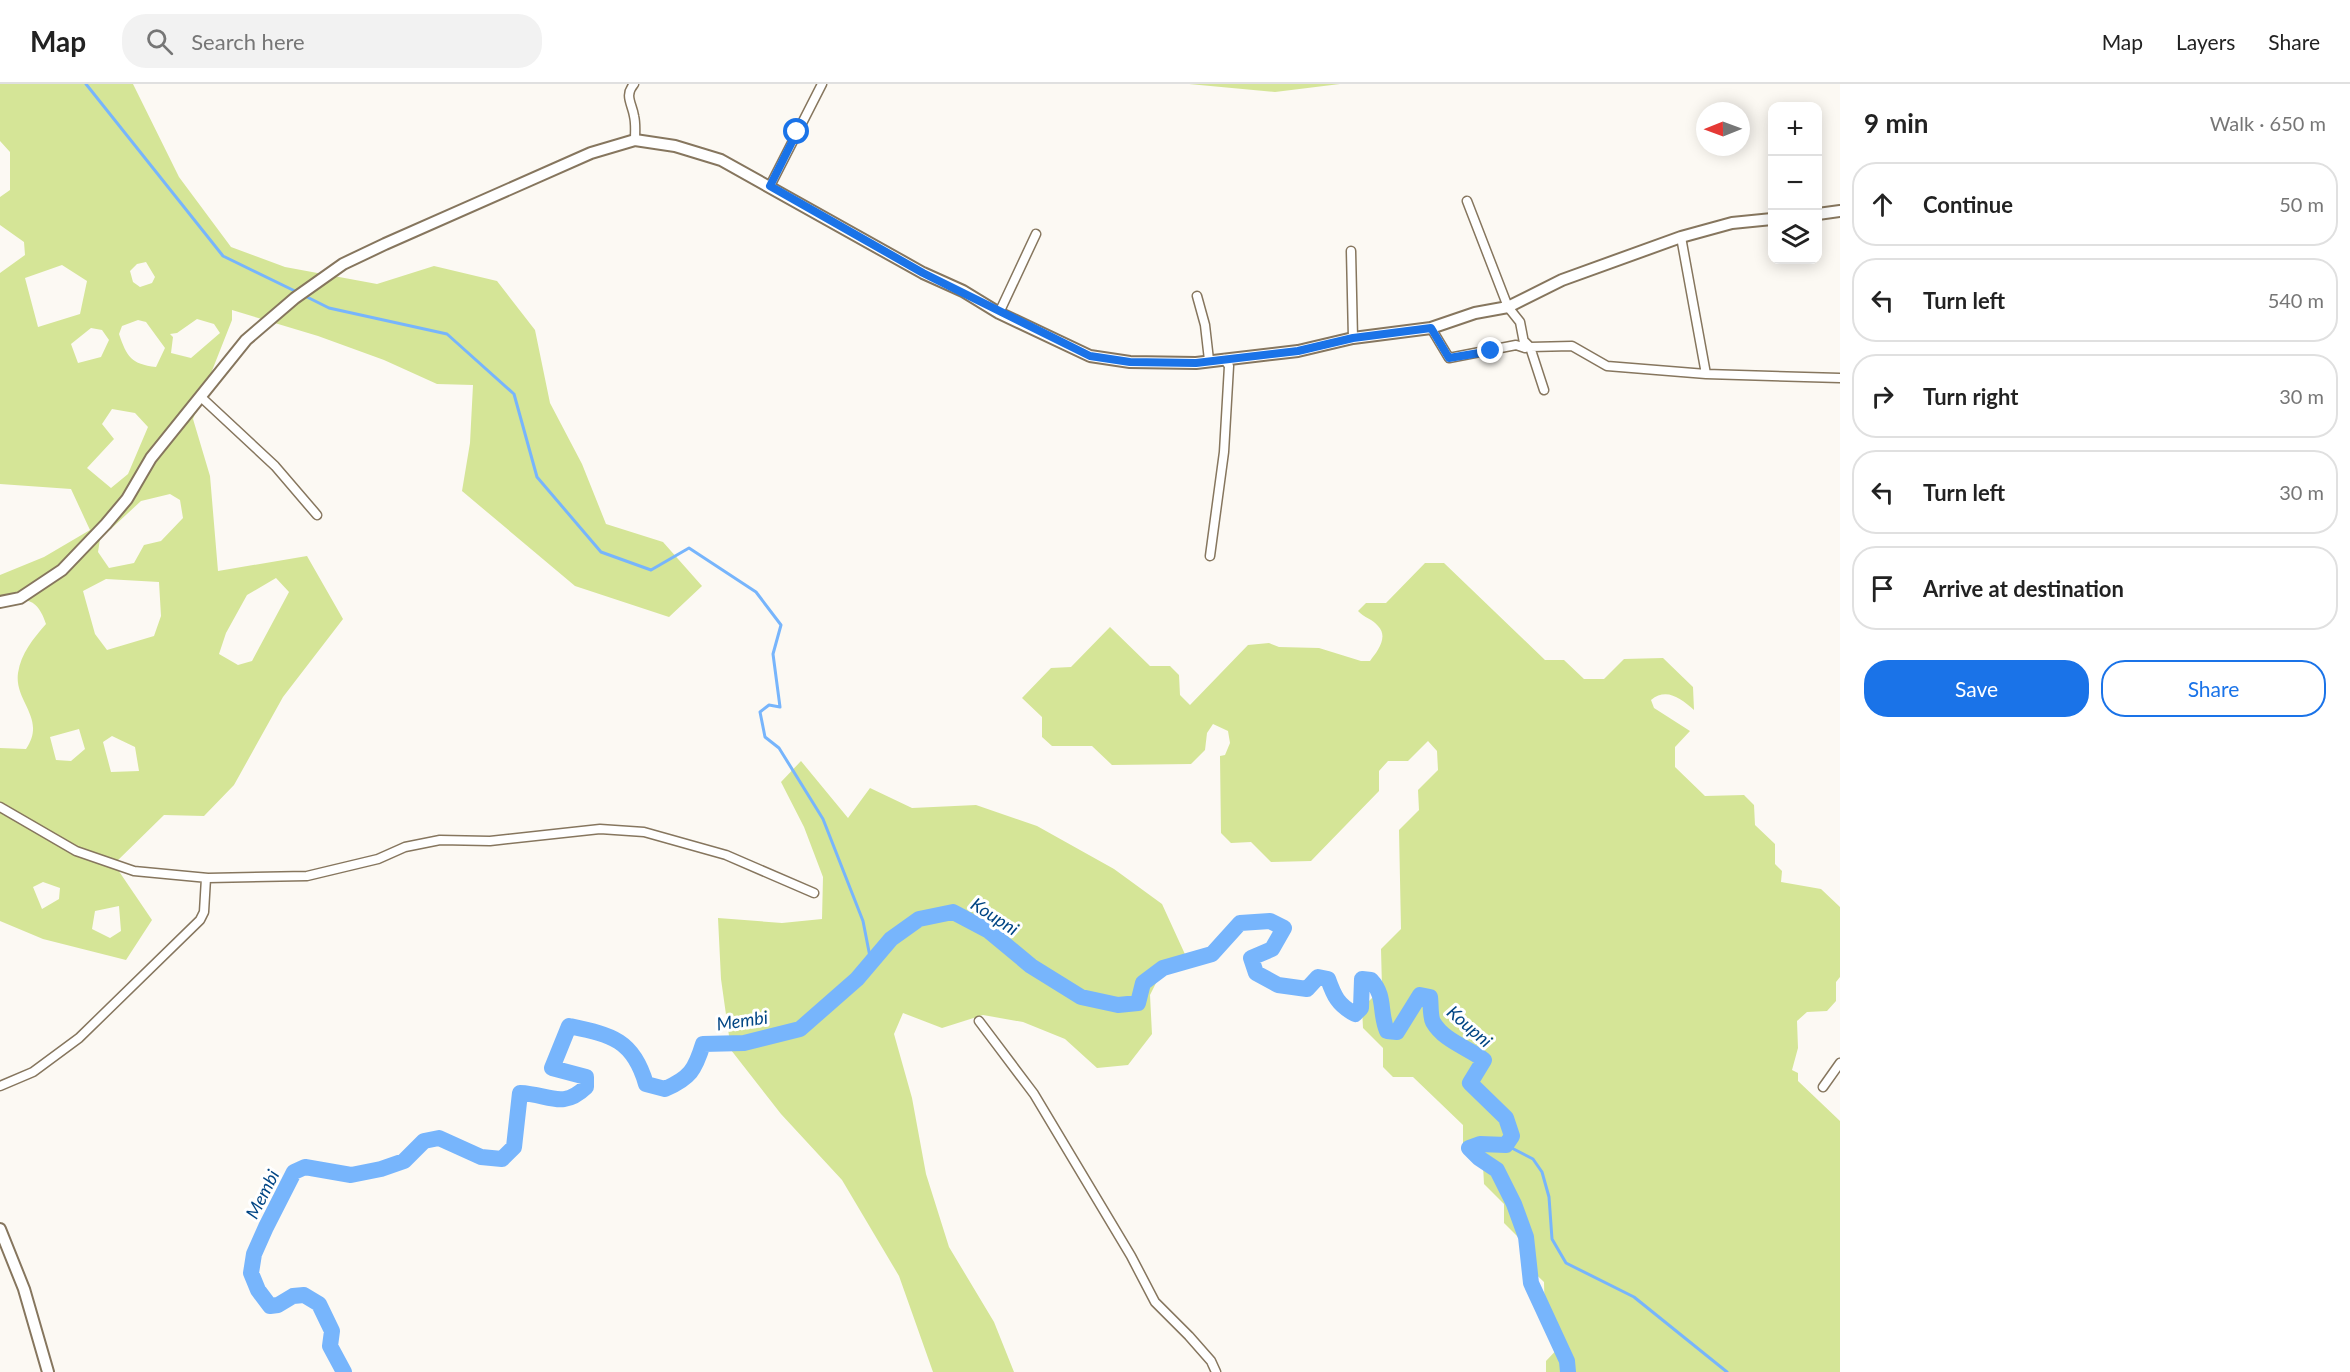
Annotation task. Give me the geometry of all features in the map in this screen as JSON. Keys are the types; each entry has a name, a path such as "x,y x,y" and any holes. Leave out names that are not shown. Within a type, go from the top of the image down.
{"street":[{"path":"634,84 628,100 634,113 635,140"},
{"path":"770,186 822,84"},
{"path":"0,602 20,598 62,570 106,525 127,499 151,458 202,398 246,340 295,298 343,264 591,153 635,140 700,152 770,186 854,235 999,313 1090,356 1169,365 1298,351 1353,338 1431,328 1475,313 1508,306 1562,280 1681,237 1732,223 1768,219"},
{"path":"1467,201 1508,306 1520,322 1544,390"},
{"path":"1822,213 1840,211"},
{"path":"999,313 1036,234"},
{"path":"1681,237 1706,374"},
{"path":"1351,251 1353,338"},
{"path":"1197,296 1205,325 1209,360"},
{"path":"1431,328 1449,358 1516,345 1527,347 1572,346 1607,366 1706,374 1840,378"},
{"path":"1210,556 1224,452 1228,366 1224,359"},
{"path":"202,398 275,466 317,515"},
{"path":"0,807 76,851 134,871 206,878 307,876 378,859 405,847 440,840 490,842 600,829 644,832 726,855 814,893"},
{"path":"0,1086 33,1072 79,1038 200,920 204,912 206,878"},
{"path":"980,1021 1034,1094 1131,1256 1155,1302 1211,1361 1216,1372"},
{"path":"1823,1087 1840,1063"},
{"path":"0,1229 24,1289 48,1372"}],"green space":[{"path":"0,84 133,84 179,177 231,247 285,267 377,284 434,266 497,281 535,330 550,403 582,464 606,524 663,542 702,586 669,617 575,586 462,491 470,443 473,385 437,384 384,360 318,336 232,310 232,320 193,419 210,476 218,571 307,556 343,619 283,697 234,785 204,816 164,815 114,864 152,920 126,960 43,939 0,921 0,748 26,749 32,738 32,719 21,693 18,673 25,653 46,624 39,608 29,601 16,600 0,604 0,575 44,557 90,530 71,489 0,484 0,273 25,255 24,242 0,225 0,197 10,190 10,152 0,141","holes":["146,262 155,277 152,283 140,287 133,282 130,271 137,264","62,265 87,281 80,314 38,327 25,278","197,319 214,324 220,333 191,358 171,353 173,337 170,334 177,333","138,320 146,322 165,348 156,367 135,361 128,354 119,334 122,326","91,328 102,330 109,340 101,357 78,363 71,344","112,409 135,413 148,427 128,474 111,488 87,468 114,439 102,424","170,494 180,500 183,518 161,541 144,545 134,563 109,568 98,552 100,539 141,501","276,578 289,592 252,661 238,665 219,654 226,633 247,595","106,579 159,582 161,616 154,636 107,650 95,634 83,591","79,729 85,749 71,761 56,760 50,737","112,736 135,747 139,771 111,772 103,742","43,882 60,888 59,899 42,909 33,887","119,906 121,931 110,938 92,929 95,911"]},
{"path":"1189,84 1340,84 1275,92"},
{"path":"1425,563 1444,563 1545,660 1564,660 1584,679 1604,679 1624,659 1663,658 1693,687 1694,710 1674,696 1657,696 1651,700 1654,708 1690,731 1675,747 1675,767 1705,796 1744,795 1754,805 1755,825 1775,844 1775,864 1782,871 1781,882 1821,889 1840,907 1840,977 1836,982 1836,1001 1827,1011 1807,1012 1797,1021 1798,1048 1792,1070 1798,1073 1798,1081 1840,1121 1840,1372 1546,1372 1546,1361 1565,1341 1545,1322 1544,1282 1524,1263 1524,1243 1504,1223 1504,1204 1484,1184 1483,1165 1463,1145 1463,1125 1413,1077 1393,1077 1383,1067 1383,1048 1363,1028 1362,1008 1382,988 1381,949 1401,929 1399,830 1419,810 1418,790 1438,770 1437,751 1428,741 1408,761 1388,761 1379,771 1379,791 1311,861 1271,862 1251,842 1231,843 1221,833 1220,756 1225,755 1230,743 1228,731 1213,724 1207,733 1205,750 1191,764 1112,765 1092,746 1052,746 1042,737 1042,717 1022,698 1051,668 1071,667 1110,627 1150,666 1170,666 1179,675 1180,695 1190,705 1248,645 1269,643 1279,647 1319,648 1361,661 1370,661 1381,644 1381,630 1358,611 1366,603 1386,603"},
{"path":"801,761 848,818 870,788 912,808 976,805 1037,826 1114,869 1162,904 1189,963 1165,965 1150,995 1152,1034 1128,1065 1097,1068 1065,1039 1023,1022 983,1015 942,1028 903,1013 894,1034 912,1098 926,1174 949,1247 994,1322 1014,1372 933,1372 899,1276 842,1180 781,1114 731,1050 721,979 718,918 782,923 822,919 823,877 804,827 781,782"}],"waterway":[{"path":"86,84 223,256 299,293"},
{"path":"305,296 329,308 447,334 514,394 537,477 601,552 651,570 689,548 756,592 781,625 773,654 780,707 769,705 760,712 765,737 779,748 823,819 863,921 871,962"},
{"name":"Koupni","path":"344,1372 330,1346 332,1331 319,1304 304,1295 293,1296 278,1305 270,1306 258,1290 251,1273 254,1254 294,1172 305,1167 351,1175 381,1169 404,1161 424,1141 439,1138 481,1157 502,1159 514,1147 520,1093 562,1099 570,1098 586,1087 586,1077 552,1068 569,1026 608,1036 618,1042 634,1057 646,1084 665,1089 686,1077 694,1067 703,1044 744,1043 800,1029 857,979 891,939 919,919 953,912 989,931 1031,966 1081,997 1118,1005 1138,1003 1143,983 1163,968 1212,954 1240,923 1270,921 1284,928 1272,949 1251,958 1256,973 1278,985 1307,989 1318,977 1328,979 1337,999 1355,1014 1361,1008 1362,979 1371,980 1381,998 1387,1031 1397,1032 1420,995 1430,997 1432,1019 1438,1029 1449,1039 1484,1060 1470,1083 1506,1118 1512,1136 1506,1145 1480,1144 1469,1148 1497,1170 1514,1204 1526,1237 1531,1283 1567,1361 1568,1372"},
{"path":"1506,1145 1533,1159 1542,1172 1549,1197 1552,1239 1566,1263 1634,1297 1727,1372"}],"route":[{"path":"797,132 770,186 923,273 963,291 999,313 1090,356 1169,365 1196,363 1298,351 1353,338 1431,328 1449,358 1491,351"}],"water label":[{"name":"Membi","path":"742,1020"},
{"name":"Membi","path":"262,1194"}]}
